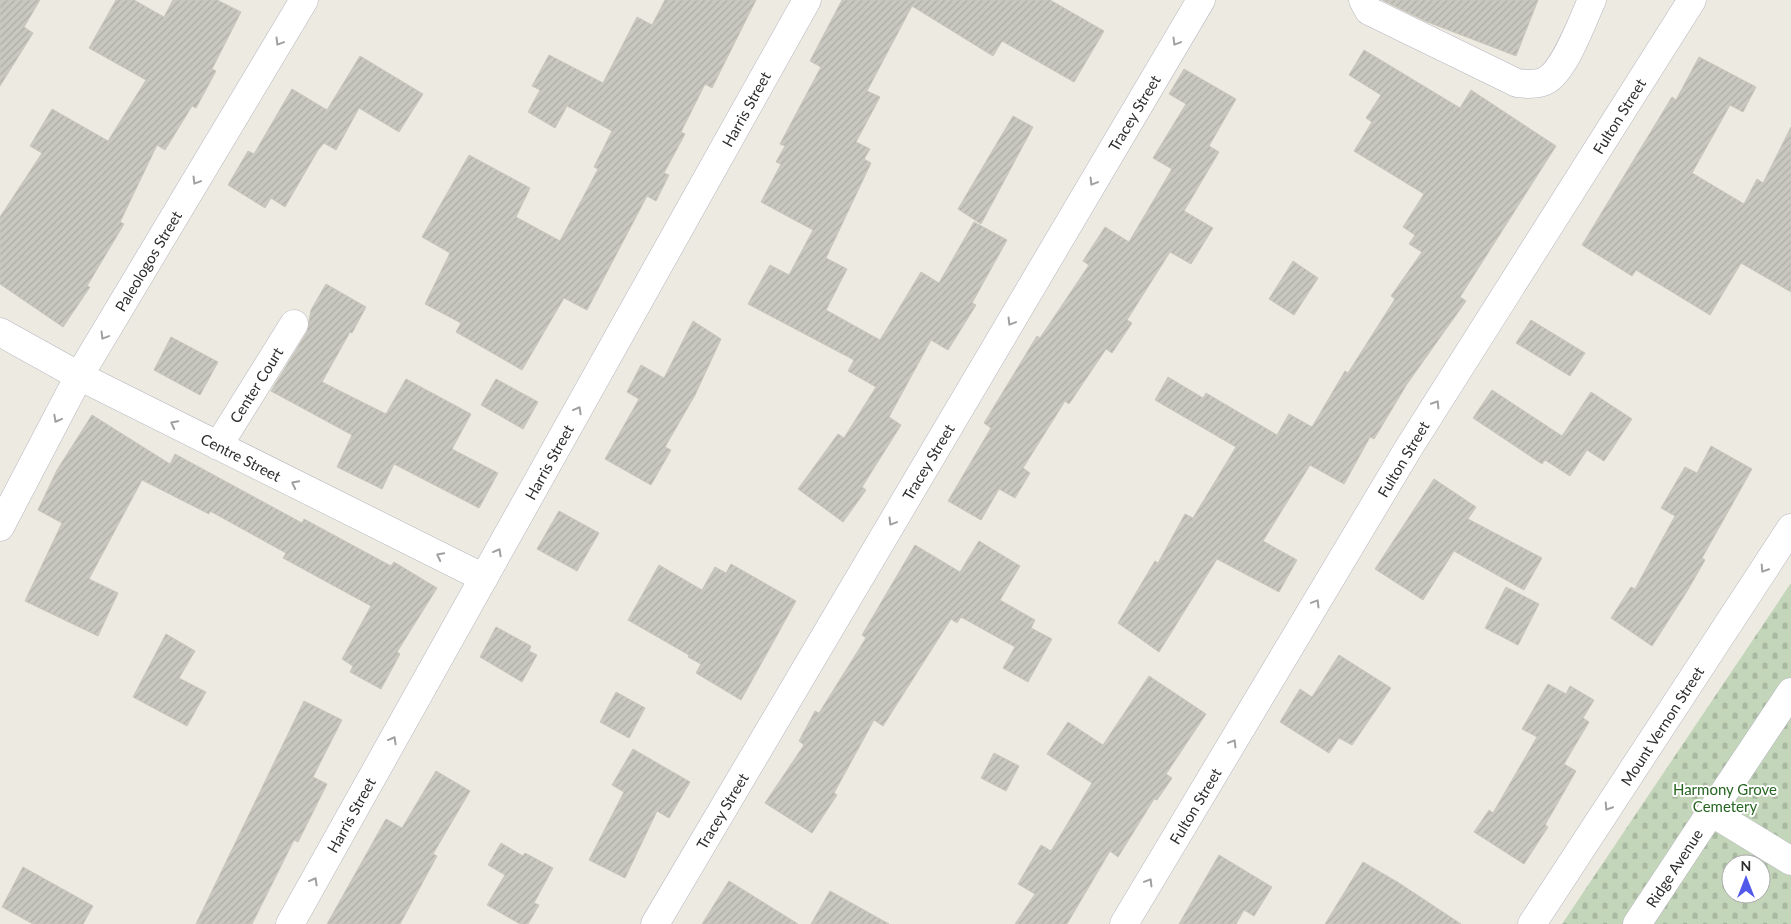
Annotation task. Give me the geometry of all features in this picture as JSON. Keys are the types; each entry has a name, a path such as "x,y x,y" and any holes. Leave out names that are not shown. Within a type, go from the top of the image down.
{"street":[{"name":"Paleologos Street","path":"0,527 80,376 304,0"},
{"name":"Harris Street","path":"290,924 807,0"},
{"name":"Tracey Street","path":"655,924 1200,0"},
{"path":"1363,0 1369,11 1517,83 1532,84 1545,81 1558,70 1592,0"},
{"name":"Fulton Street","path":"1124,924 1408,449 1692,0"},
{"name":"Center Court","path":"218,446 294,324"},
{"name":"Centre Street","path":"0,332 80,376 484,578"},
{"name":"Mount Vernon Street","path":"1532,924 1791,528"},
{"name":"Ridge Avenue","path":"1637,924 1791,692"},
{"path":"1711,812 1791,861"}],"green space":[{"name":"Harmony Grove Cemetery","path":"1791,583 1791,924 1562,924"}],"building":[{"path":"0,0 40,0 24,27 33,33 0,86"},
{"path":"116,0 134,0 164,17 173,0 217,0 241,12 212,69 216,71 196,108 192,106 165,150 157,145 120,222 124,224 87,286 90,287 63,327 0,284 0,217 42,153 30,146 52,109 108,141 146,80 89,48"},
{"path":"665,0 756,0 712,88 705,84 681,132 685,134 664,173 669,175 656,201 647,196 587,310 564,298 522,370 456,332 461,323 425,304 450,253 422,237 469,155 530,188 516,217 560,241 598,169 594,167 612,131 567,106 555,128 528,112 540,90 532,86 549,55 603,83 637,17 652,25"},
{"path":"842,0 1050,0 1104,31 1074,82 1002,41 993,56 912,6 867,91 880,97 856,142 870,149 864,159 871,163 826,258 847,269 826,310 880,340 921,272 939,283 974,222 1007,240 972,303 976,305 948,350 931,340 889,417 901,425 862,487 866,490 843,522 798,489 838,434 844,438 876,387 848,371 854,360 748,304 770,265 789,275 813,230 761,202 781,164 776,162 785,146 780,144 821,67 810,61"},
{"path":"1382,0 1538,0 1516,56 1425,21"},
{"path":"1364,50 1460,108 1471,90 1556,146 1460,297 1466,301 1407,384 1374,439 1370,437 1344,484 1310,465 1263,541 1297,560 1279,592 1217,559 1159,652 1118,623 1155,561 1158,563 1185,514 1193,518 1236,447 1155,400 1168,377 1203,398 1206,393 1277,435 1289,414 1312,427 1345,371 1348,373 1395,299 1391,296 1422,252 1409,244 1415,235 1403,227 1424,194 1354,151 1372,122 1366,118 1381,95 1349,75"},
{"path":"360,56 423,94 399,132 359,108 336,150 324,143 318,150 285,207 271,198 265,208 228,185 248,151 254,154 292,89 327,110"},
{"path":"1699,57 1756,87 1743,112 1730,105 1692,173 1744,204 1757,179 1763,183 1791,127 1791,292 1741,263 1710,315 1636,270 1632,276 1582,245 1672,97 1676,100"},
{"path":"1184,69 1236,99 1209,146 1219,152 1184,211 1213,228 1191,264 1170,252 1127,320 1132,323 1112,353 1106,349 1069,404 1065,401 1023,468 1030,473 1015,498 999,489 981,520 948,501 991,428 984,423 1037,336 1040,338 1089,265 1083,261 1105,227 1129,242 1172,169 1153,158 1186,104 1169,94"},
{"path":"1013,116 1033,127 981,224 958,209"},
{"path":"1293,261 1318,278 1294,315 1269,299"},
{"path":"326,284 366,307 322,382 386,414 406,379 471,414 452,449 498,473 479,508 394,464 382,489 337,467 352,435 271,391 307,332 311,310"},
{"path":"1531,320 1585,353 1570,376 1516,343"},
{"path":"693,321 721,339 695,395 665,447 671,450 651,485 605,459 639,399 627,392 641,365 664,378"},
{"path":"171,337 218,362 200,395 154,370"},
{"path":"496,379 538,402 523,429 481,405"},
{"path":"1492,390 1562,436 1591,392 1632,419 1604,461 1587,450 1570,476 1545,460 1542,464 1473,418"},
{"path":"92,415 170,464 175,454 302,523 304,519 391,566 394,562 437,588 397,652 400,654 381,689 350,672 353,666 342,659 371,606 283,558 286,553 210,511 209,514 142,480 89,579 118,593 98,636 25,601 62,523 38,510 57,470"},
{"path":"1711,446 1752,469 1702,558 1705,560 1652,646 1611,618 1631,587 1635,589 1675,516 1661,508 1685,467 1697,473"},
{"path":"1434,479 1476,507 1468,519 1542,558 1524,590 1454,551 1423,600 1375,569"},
{"path":"559,511 599,533 577,571 537,549"},
{"path":"979,541 1020,566 1000,600 1035,620 1031,628 1052,639 1028,682 1003,668 1015,647 961,617 957,623 951,619 883,726 874,720 834,793 837,795 812,833 765,803 804,745 799,741 815,711 819,713 866,638 862,635 915,545 960,572"},
{"path":"731,564 796,601 741,700 696,673 701,664 688,657 689,655 628,620 659,565 702,590 715,567 726,573"},
{"path":"1506,587 1539,604 1518,645 1485,628"},
{"path":"496,627 531,646 529,651 537,655 522,682 480,657"},
{"path":"166,634 195,651 179,678 206,692 187,726 133,697"},
{"path":"1339,655 1391,688 1352,745 1339,738 1329,753 1280,722 1300,689 1312,697"},
{"path":"1149,676 1206,714 1166,774 1172,778 1157,800 1154,799 1118,857 1110,851 1067,924 1015,924 1035,894 1018,884 1041,845 1051,851 1092,783 1047,754 1068,722 1103,745"},
{"path":"1548,684 1566,694 1570,686 1594,700 1583,718 1589,722 1564,764 1576,771 1545,825 1548,827 1524,864 1474,832 1489,810 1493,813 1537,737 1522,729"},
{"path":"616,692 645,708 629,738 600,722"},
{"path":"304,701 342,720 313,777 327,784 298,842 294,840 252,924 196,924"},
{"path":"633,749 690,782 669,818 657,811 625,878 589,860 624,792 612,785"},
{"path":"994,753 1019,766 1006,791 981,778"},
{"path":"436,771 470,791 433,854 437,856 400,924 327,924 386,819 402,828"},
{"path":"501,843 523,856 525,853 553,868 534,903 539,905 528,924 520,924 487,905 505,875 488,865"},
{"path":"1219,855 1272,887 1254,916 1244,910 1236,924 1179,924"},
{"path":"1363,862 1399,883 1461,924 1325,924"},
{"path":"23,867 93,906 83,924 33,924 2,907"},
{"path":"729,881 798,924 702,924"},
{"path":"830,891 889,924 811,924"}]}
